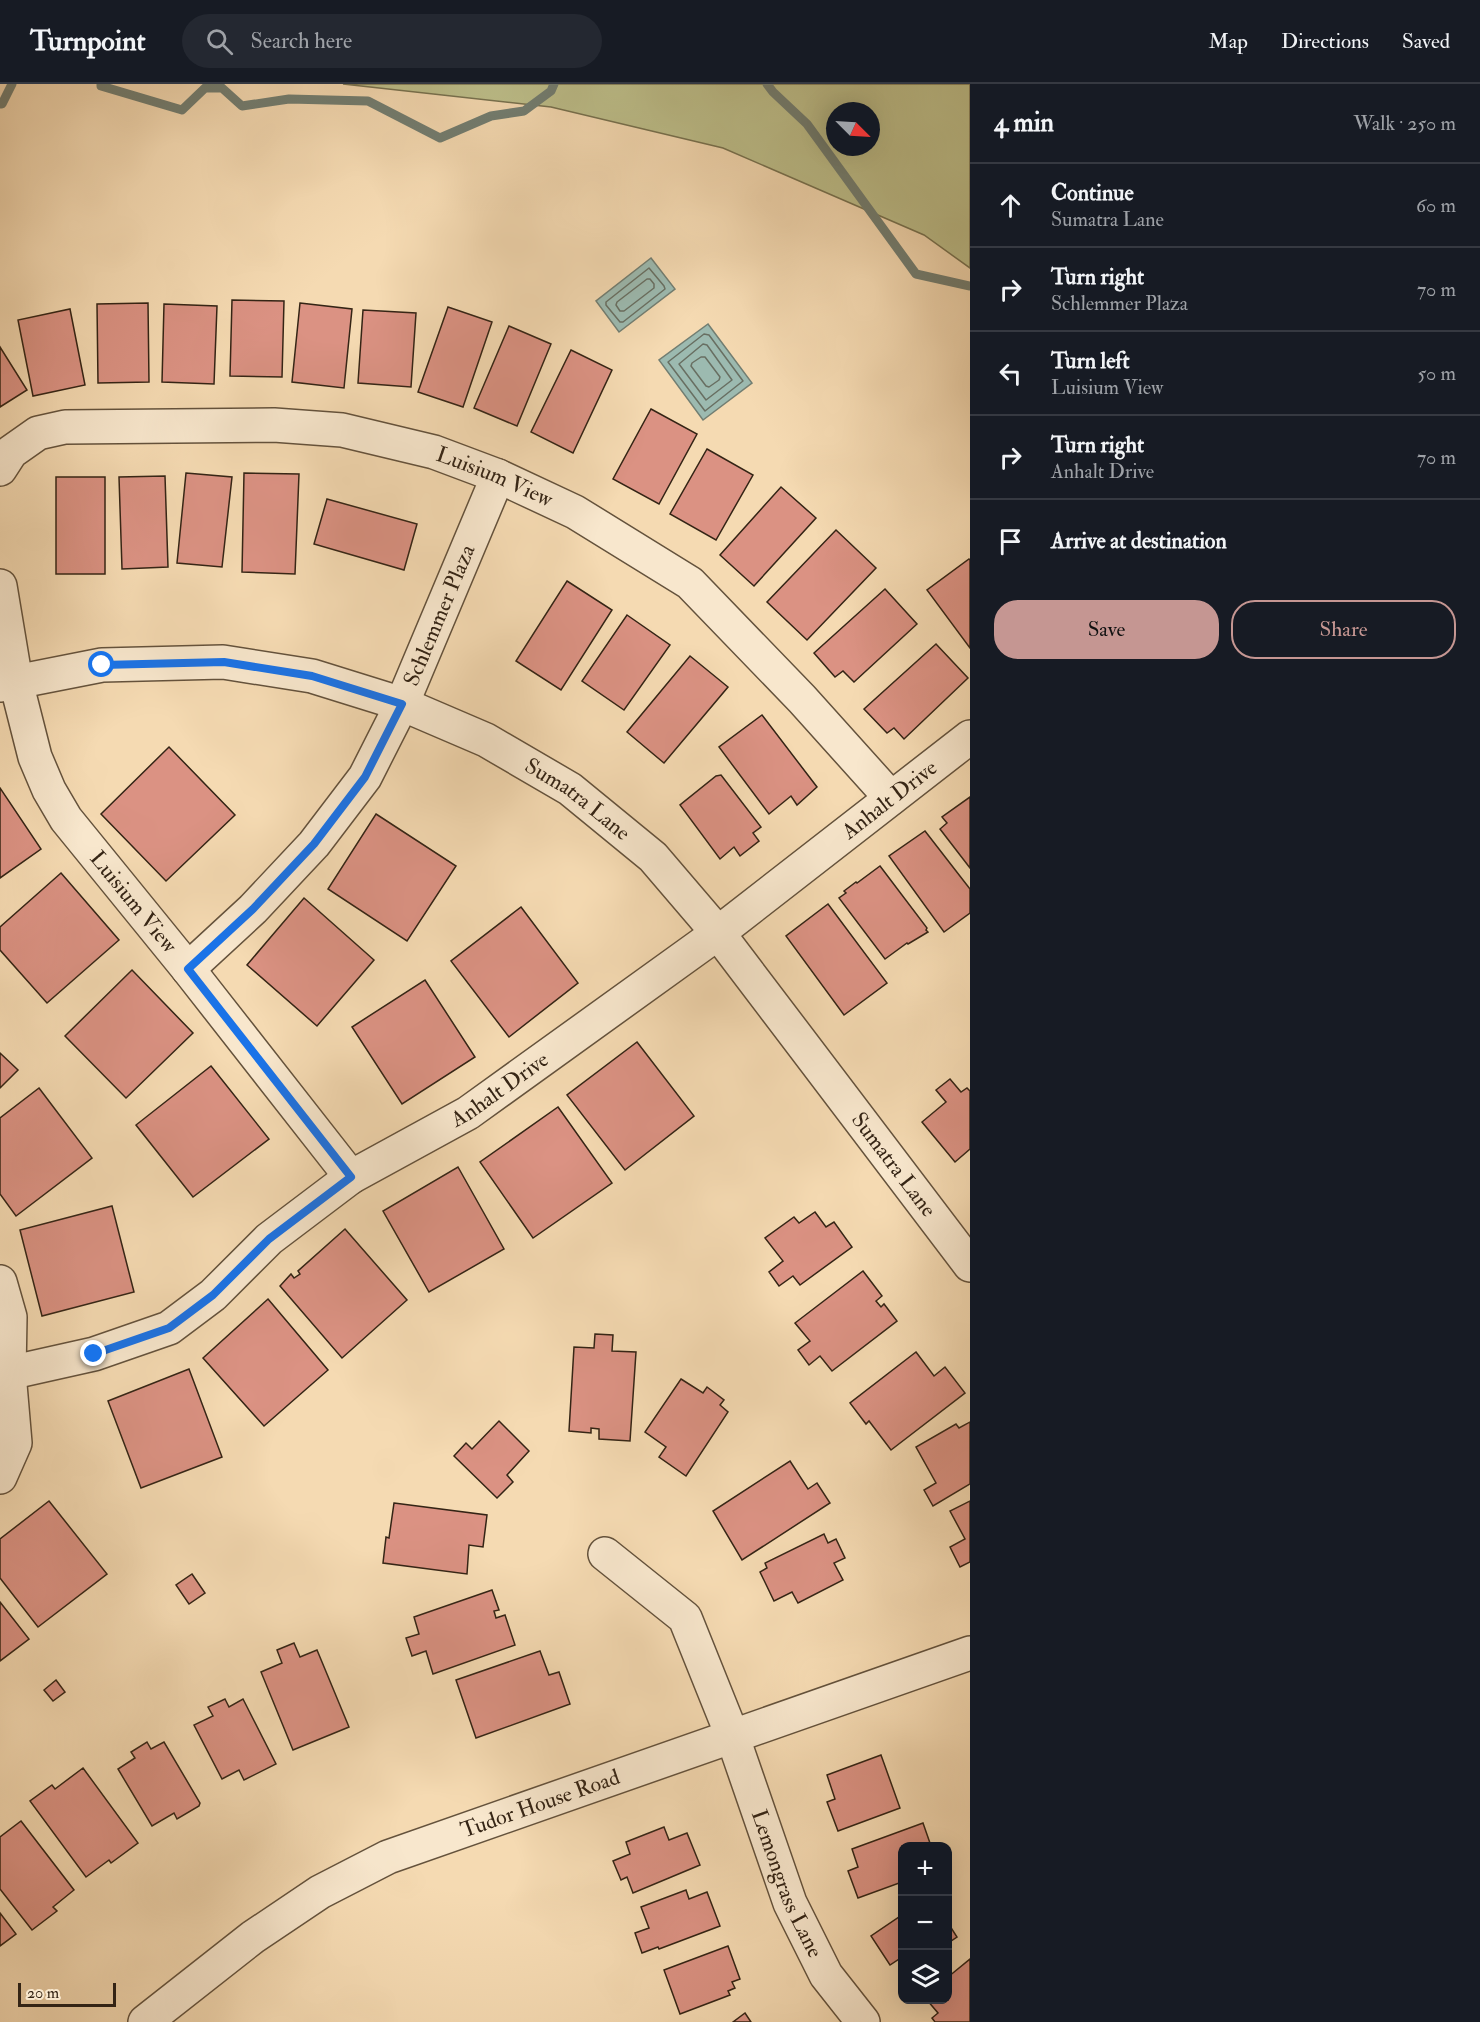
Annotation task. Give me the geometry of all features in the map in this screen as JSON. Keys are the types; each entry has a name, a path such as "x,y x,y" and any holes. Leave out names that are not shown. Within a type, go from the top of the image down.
{"street":[{"name":"Luisium View","path":"0,469 11,452 38,433 65,427 274,425 342,430 434,452 498,476 575,512 690,583 802,699 891,798"},
{"name":"Schlemmer Plaza","path":"188,969 253,909 314,844 365,777 402,704 498,476"},
{"name":"Luisium View","path":"0,586 8,683 49,790 66,819 188,969 351,1177"},
{"name":"Sumatra Lane","path":"8,683 102,665 224,662 312,676 402,704 486,740 570,789 652,857 718,933 970,1264"},
{"name":"Anhalt Drive","path":"4,1375 94,1354 169,1328 213,1295 269,1239 351,1177 468,1113 718,933 970,737"},
{"path":"0,1282 10,1317 4,1375 15,1443 0,1477"},
{"name":"Lemongrass Lane","path":"604,1554 685,1618 732,1735 790,1903 826,1975 863,2022"},
{"name":"Tudor House Road","path":"145,2022 254,1937 320,1892 388,1857 970,1653"}],"green space":[{"path":"343,84 970,84 970,268 924,235 723,148 551,107"}],"water":[{"path":"651,258 675,289 619,332 596,301"},
{"path":"708,324 752,383 703,420 659,360"}],"building":[{"path":"232,300 284,301 282,377 230,376"},
{"path":"148,303 149,382 98,383 97,304"},
{"path":"300,303 352,309 344,388 292,382"},
{"path":"164,304 217,306 214,384 162,382"},
{"path":"448,307 492,322 463,407 418,392"},
{"path":"70,309 85,385 33,396 18,320"},
{"path":"363,310 416,313 411,387 358,383"},
{"path":"509,326 551,344 517,426 474,408"},
{"path":"0,347 27,390 0,407"},
{"path":"571,350 612,370 573,453 531,432"},
{"path":"651,409 697,434 659,504 613,479"},
{"path":"707,449 753,475 716,540 670,514"},
{"path":"186,473 232,477 222,567 177,563"},
{"path":"244,473 299,474 295,574 242,572"},
{"path":"165,476 168,567 122,569 119,477"},
{"path":"56,477 105,477 105,574 56,574"},
{"path":"781,487 816,518 754,586 720,555"},
{"path":"327,499 417,524 404,570 314,544"},
{"path":"836,530 876,568 807,640 767,602"},
{"path":"970,560 970,648 927,590"},
{"path":"567,581 612,610 561,690 516,661"},
{"path":"885,589 917,624 854,682 843,671 835,677 814,653"},
{"path":"627,615 670,645 624,710 582,681"},
{"path":"936,644 968,678 904,739 894,728 887,733 864,709"},
{"path":"690,656 728,687 664,763 627,732"},
{"path":"762,715 817,787 797,805 791,796 769,814 719,747"},
{"path":"169,747 235,815 166,881 101,814"},
{"path":"721,775 761,827 753,833 759,841 740,856 734,847 720,859 680,805 716,776"},
{"path":"0,788 41,849 0,878"},
{"path":"970,797 970,868 940,829 947,823 942,817"},
{"path":"376,814 456,866 407,941 328,889"},
{"path":"925,831 970,889 970,913 944,932 889,856"},
{"path":"880,866 928,932 907,943 885,959 839,898 846,893 844,891"},
{"path":"61,873 119,940 47,1003 0,950 0,927"},
{"path":"304,898 374,960 317,1026 247,965"},
{"path":"828,904 887,983 844,1015 786,936"},
{"path":"521,907 578,983 509,1037 451,961"},
{"path":"132,970 193,1033 126,1098 65,1036"},
{"path":"425,980 475,1057 402,1104 352,1027"},
{"path":"637,1042 694,1116 625,1170 567,1095"},
{"path":"0,1053 18,1070 0,1088"},
{"path":"211,1066 269,1139 193,1197 136,1125"},
{"path":"950,1079 961,1092 967,1088 970,1091 970,1149 955,1162 922,1122 946,1102 936,1090"},
{"path":"39,1088 92,1158 16,1216 0,1194 0,1118"},
{"path":"558,1107 612,1183 533,1238 480,1162"},
{"path":"458,1167 504,1249 429,1292 383,1211"},
{"path":"112,1206 134,1292 42,1316 20,1230"},
{"path":"815,1212 826,1227 834,1222 852,1247 800,1285 793,1276 779,1286 769,1272 783,1261 765,1238 794,1217 799,1223"},
{"path":"345,1229 407,1300 342,1358 280,1286 291,1274 294,1278 300,1274 298,1271"},
{"path":"863,1271 882,1296 876,1301 881,1307 884,1304 897,1321 832,1371 820,1356 809,1365 798,1350 810,1341 795,1323"},
{"path":"268,1299 328,1370 264,1426 203,1358"},
{"path":"595,1334 613,1335 612,1351 636,1352 630,1441 599,1439 599,1429 591,1428 591,1433 569,1431 574,1347 594,1348"},
{"path":"916,1352 934,1376 945,1367 965,1393 891,1450 869,1421 866,1424 850,1403"},
{"path":"189,1369 222,1457 141,1488 108,1401"},
{"path":"681,1379 703,1393 707,1387 724,1400 720,1405 728,1412 686,1476 659,1457 666,1447 645,1432"},
{"path":"499,1421 529,1451 507,1475 513,1482 497,1498 454,1456 466,1443 472,1449"},
{"path":"970,1422 970,1484 933,1506 924,1490 936,1483 916,1447 956,1424 959,1428"},
{"path":"790,1461 808,1489 817,1483 830,1503 742,1560 713,1511"},
{"path":"49,1501 107,1574 38,1627 0,1578 0,1539"},
{"path":"970,1501 970,1562 960,1567 950,1547 965,1539 950,1511"},
{"path":"394,1503 487,1515 483,1547 469,1545 467,1574 383,1563"},
{"path":"824,1534 828,1543 836,1539 845,1558 834,1563 843,1580 798,1603 792,1592 774,1601 760,1572 767,1568 765,1563"},
{"path":"192,1574 205,1593 189,1604 176,1585"},
{"path":"492,1590 499,1610 494,1611 496,1618 505,1615 515,1645 433,1674 426,1651 412,1656 406,1638 419,1634 414,1617"},
{"path":"0,1602 29,1639 0,1661"},
{"path":"294,1643 300,1657 317,1650 349,1727 293,1750 261,1672 282,1663 277,1650"},
{"path":"540,1651 549,1675 559,1672 570,1704 476,1738 456,1680"},
{"path":"56,1680 65,1692 53,1701 44,1690"},
{"path":"225,1699 229,1707 243,1699 276,1764 244,1780 239,1770 222,1779 194,1725 213,1716 208,1707"},
{"path":"147,1742 151,1749 164,1742 200,1803 199,1806 177,1819 174,1813 152,1826 118,1769 135,1758 131,1752"},
{"path":"881,1755 900,1808 838,1831 827,1802 835,1799 827,1775"},
{"path":"83,1768 138,1843 111,1863 109,1860 86,1877 30,1801 52,1785 55,1789"},
{"path":"21,1821 74,1890 53,1907 57,1911 32,1930 0,1889 0,1837"},
{"path":"923,1823 930,1842 898,1842 898,1883 858,1898 848,1871 858,1867 852,1849"},
{"path":"664,1827 669,1840 687,1833 700,1865 633,1893 627,1877 621,1880 613,1861 630,1854 626,1842"},
{"path":"686,1890 689,1899 707,1892 720,1926 642,1953 635,1933 649,1928 641,1907"},
{"path":"0,1913 16,1934 0,1946"},
{"path":"898,1918 898,1960 890,1965 871,1936"},
{"path":"952,1929 957,1937 952,1940"},
{"path":"728,1946 740,1979 732,1982 735,1988 728,1991 730,1995 680,2014 664,1970"},
{"path":"970,1959 970,2022 935,2022 932,2018 938,2013 930,2004 952,2004 952,1974"},
{"path":"745,2013 751,2022 733,2022"}],"waterway":[{"path":"0,104 12,84"},
{"path":"101,84 101,86 182,110 205,88 222,88 242,106 289,99 368,101 440,138 491,116 524,111 551,91 554,84"},
{"path":"767,84 807,124 916,274 970,286"}],"route":[{"path":"94,1354 169,1328 213,1295 269,1239 351,1177 188,969 253,909 314,844 365,777 402,704 312,676 224,662 102,665"}]}
